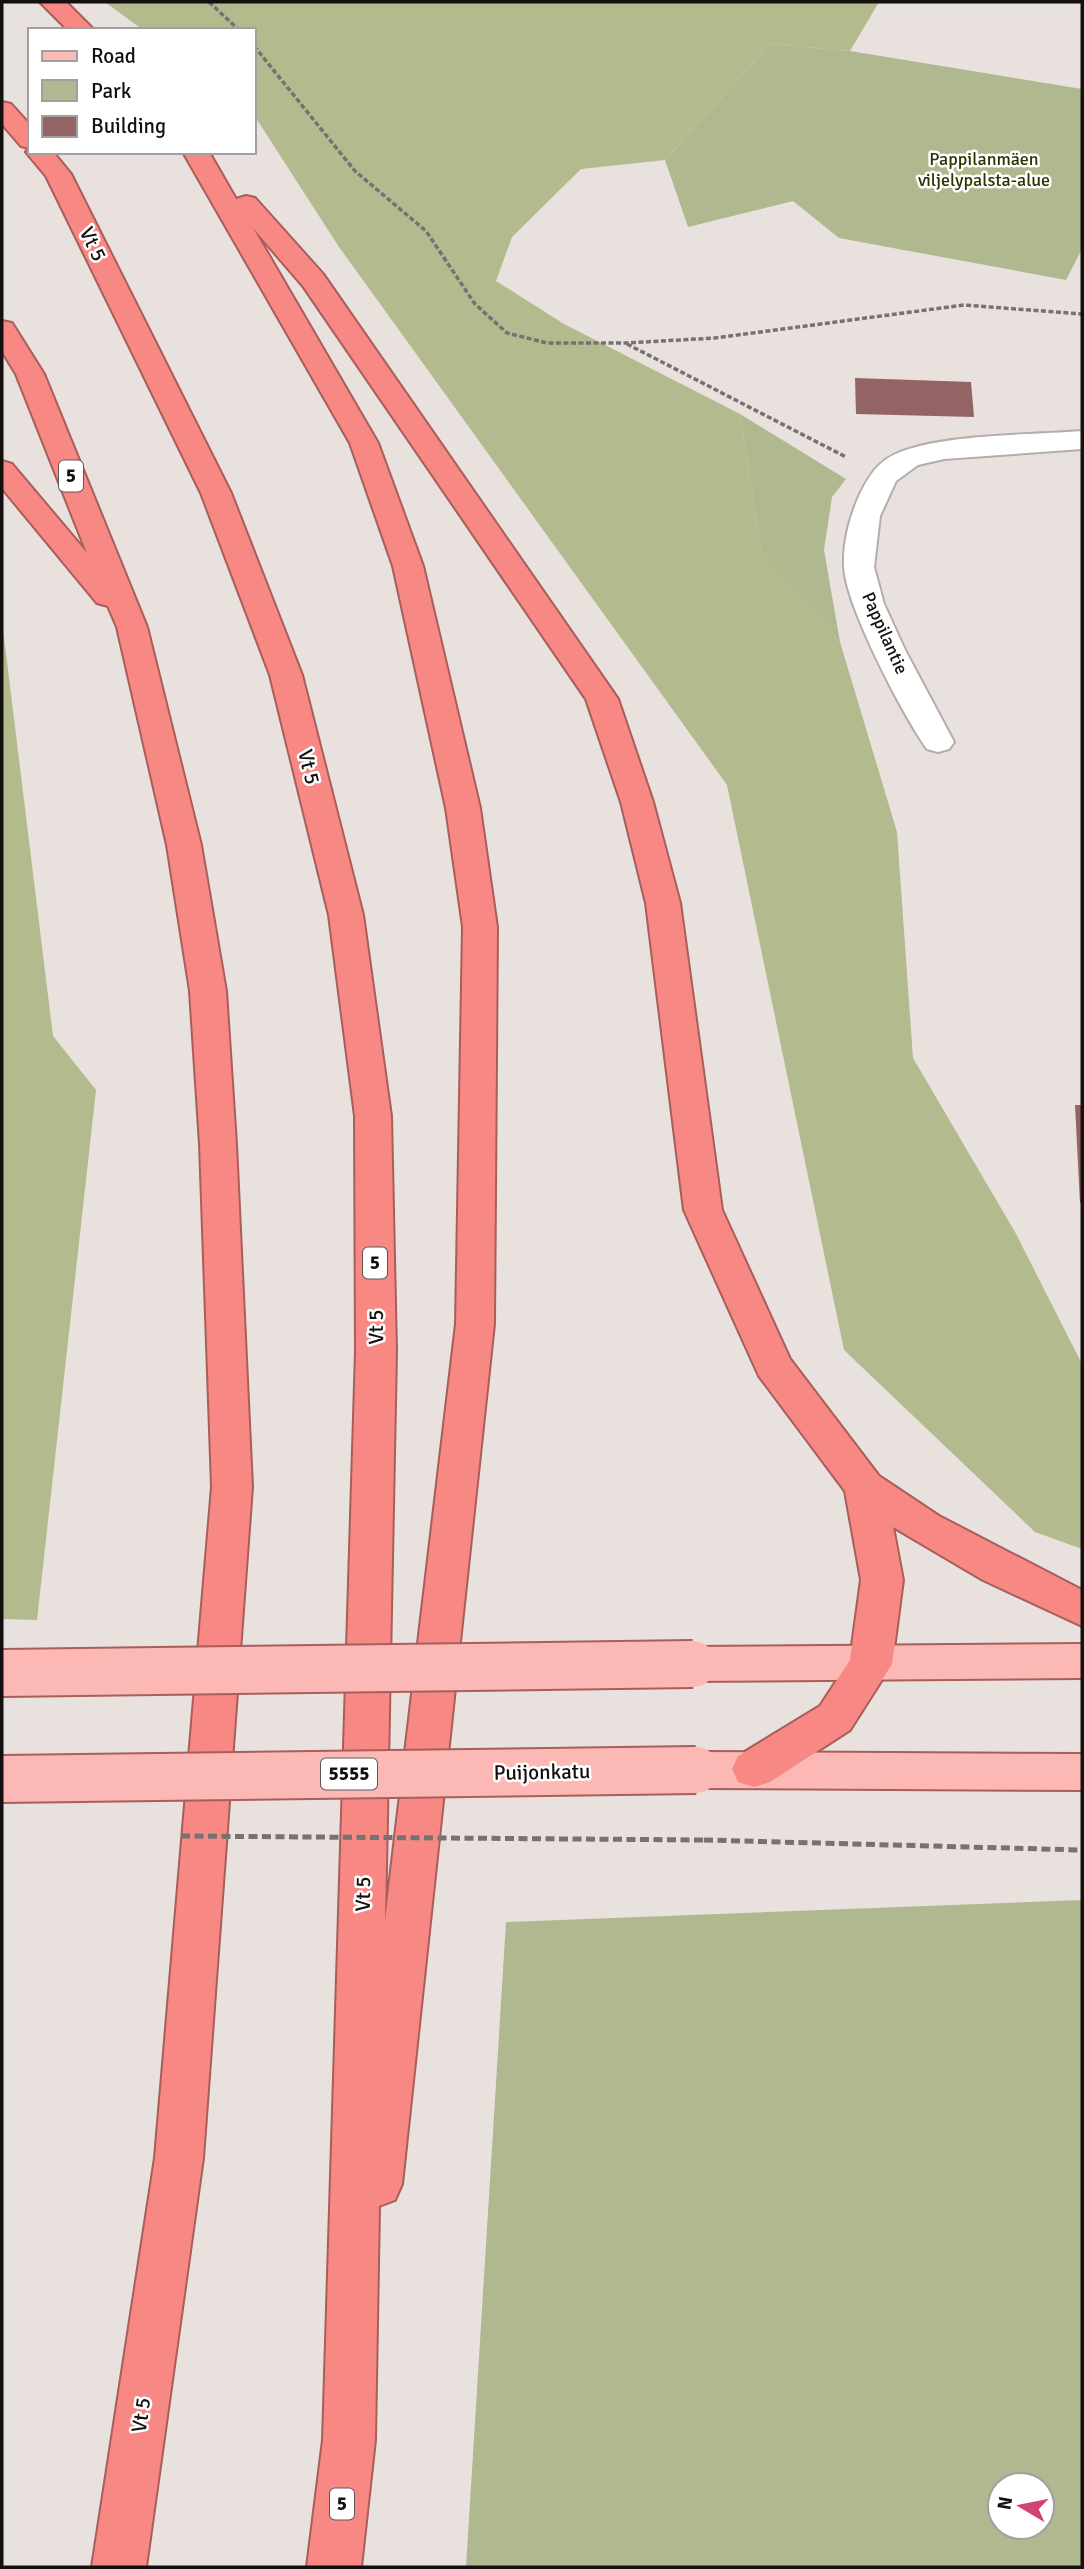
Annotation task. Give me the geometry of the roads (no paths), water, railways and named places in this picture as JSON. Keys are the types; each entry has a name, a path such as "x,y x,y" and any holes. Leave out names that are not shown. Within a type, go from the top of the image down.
{"highway":[{"path":"52,2 80,28"},
{"path":"2,109 28,139"},
{"name":"Vt 5","path":"41,154 58,174 216,493 286,675 346,915 373,1116 376,1351 349,2440 334,2567"},
{"path":"199,154 364,443 408,566 463,808 480,927 475,1324 349,2440"},
{"path":"200,154 313,280 602,699 637,802 663,903 703,1210 773,1366 865,1488 924,1527 1082,1609"},
{"name":"Vt 5","path":"2,329 30,374 132,626 184,845 208,991 218,1144 232,1487 179,2158 119,2567"},
{"path":"2,470 132,626"},
{"path":"754,1769 835,1718 871,1664 882,1580 865,1488"}],"main road":[{"path":"2,1673 1082,1661"},
{"name":"Puijonkatu","path":"2,1779 754,1769 1082,1772"}],"street":[{"name":"Pappilantie","path":"938,742 889,650 869,604 859,567 864,516 883,476 908,459 944,450 1082,440"}],"park label":[{"name":"Pappilanmäen viljelypalsta-alue","path":"984,169"}]}
